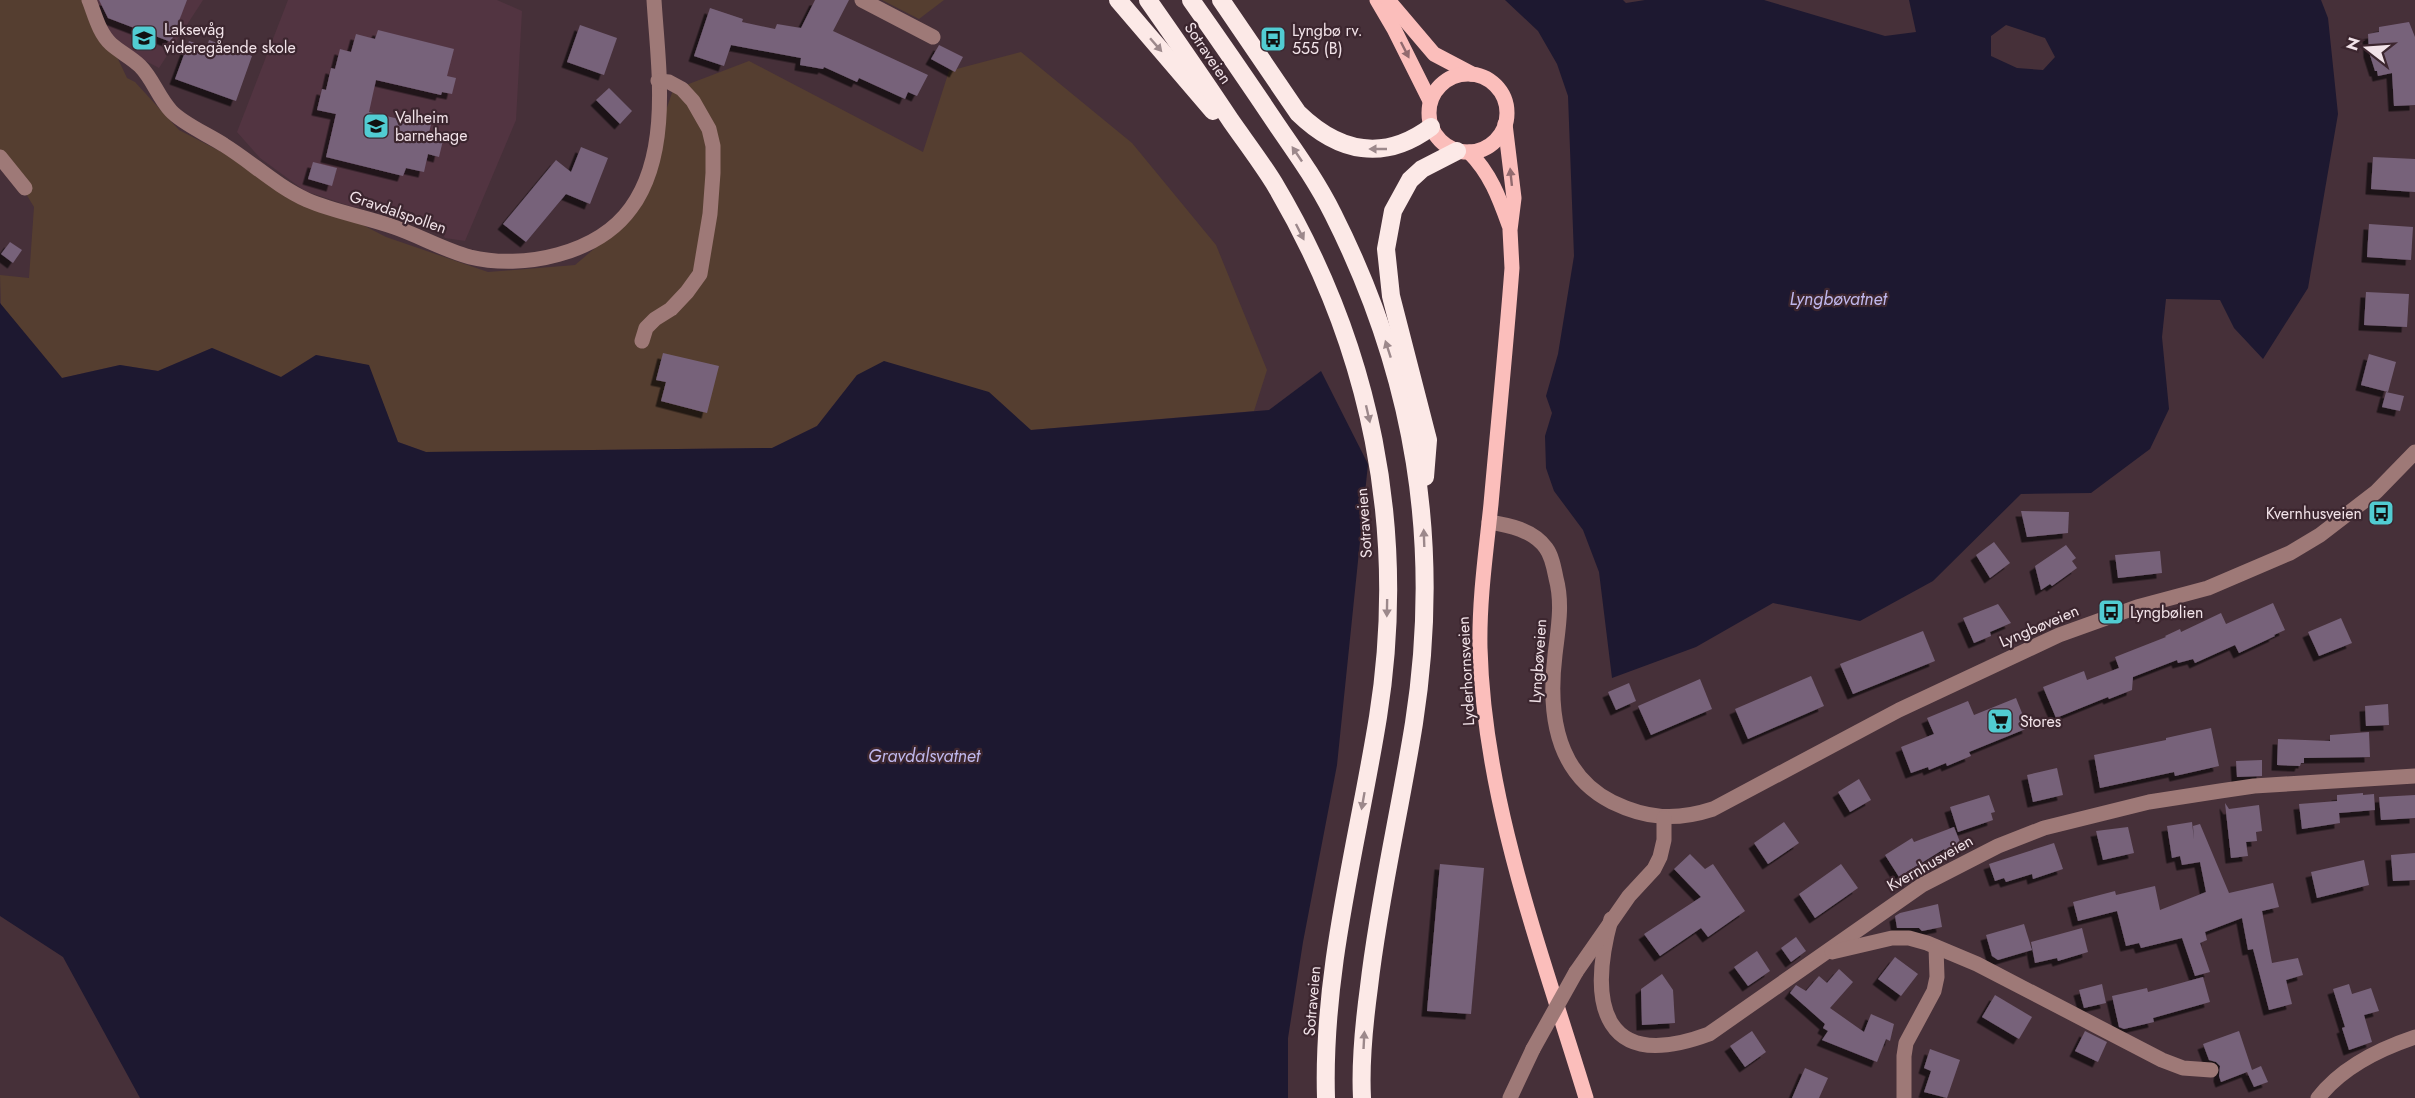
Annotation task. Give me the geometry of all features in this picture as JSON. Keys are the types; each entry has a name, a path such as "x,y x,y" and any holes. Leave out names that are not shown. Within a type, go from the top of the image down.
{"highway":[{"path":"1118,0 1272,181"},
{"name":"Sotraveien","path":"1149,0 1272,181 1324,279 1341,319 1360,378 1376,444 1385,515 1386,641 1378,713 1338,941 1329,1014 1326,1098"},
{"name":"Sotraveien","path":"1191,0 1309,171 1333,212 1374,308 1396,374 1412,443 1423,509 1426,581 1424,640 1414,722 1373,950 1365,1020 1362,1098"},
{"path":"1221,0 1292,106 1312,127 1325,135 1359,147 1377,150 1404,144 1431,127"},
{"path":"1423,509 1428,440 1391,296 1386,249 1393,211 1410,180 1422,168 1463,152"}],"main road":[{"path":"1377,0 1430,101"},
{"path":"1388,0 1434,54 1490,81 1504,97 1507,110 1500,136 1490,146 1463,152 1446,146 1437,138 1428,114 1430,101 1436,89 1446,80 1458,75 1472,74"},
{"name":"Lyderhornsveien","path":"1505,124 1514,198 1510,230 1512,268 1481,609 1480,648 1494,779 1533,926 1586,1098"},
{"name":"Lyderhornsveien","path":"1463,152 1481,164 1491,179 1510,230"}],"street":[{"name":"Gravdalspollen","path":"89,0 106,38 139,65 172,112 248,161 269,179 309,201 395,227 470,256 497,261 525,261 552,257 583,245 609,230 631,209 646,183 655,158 658,81 654,0"},
{"path":"862,0 933,37"},
{"path":"642,341 646,328 671,309 700,274 710,214 713,173 709,129 693,101 682,89 669,82 658,81"},
{"path":"0,157 25,188"},
{"name":"Lyngbøveien","path":"1489,522 1515,528 1531,535 1548,550 1553,564 1560,592 1560,613 1552,702 1555,724 1565,756 1575,772 1606,798 1634,812 1664,818 1695,815 1713,808 1899,710 2059,635 2137,607 2208,588 2289,553 2320,535 2376,492 2414,454"},
{"name":"Kvernhusveien","path":"1611,920 1600,965 1600,987 1603,1010 1613,1028 1632,1041 1658,1046 1685,1043 1709,1034 1922,885 1998,846 2044,828 2149,802 2232,789 2415,776"},
{"path":"1510,1098 1533,1049 1576,972 1629,896 1654,869 1664,840 1664,818"},
{"path":"1826,953 1893,938 1909,938 1936,946 1977,964 2162,1060 2183,1068 2211,1070"},
{"path":"1904,1098 1906,1043 1934,991 1937,977 1936,946"},
{"path":"2318,1098 2340,1075 2361,1061 2415,1037"}],"shaded area":[{"path":"0,0 90,0 127,78 135,82 179,130 386,237 488,272 575,265 628,220 673,90 749,61 923,152 949,71 1021,52 1132,143 1216,245 1267,370 1254,411 1031,430 857,375 817,426 772,448 426,452 398,442 368,365 316,355 281,377 212,348 158,371 120,365 62,378 1,305 0,275 29,278 34,207 0,151"},
{"name":"Laksevåg videregående skole","path":"68,0 203,0 159,68 142,59"},
{"name":"Valheim barnehage","path":"288,0 497,0 522,11 516,120 465,241 445,238 440,230 371,208 353,207 305,191 260,158 237,132"},
{"path":"882,0 944,0 919,19"}],"water":[{"name":"Lyngbøvatnet","path":"1505,0 1623,0 1626,3 1645,0 1764,0 1885,36 1916,32 1909,0 2321,0 2328,18 2338,114 2308,288 2263,359 2234,328 2220,300 2166,299 2162,337 2169,409 2150,449 2091,493 2021,494 1933,581 1860,621 1773,603 1696,647 1612,678 1599,572 1583,530 1554,491 1546,468 1545,436 1552,413 1546,396 1558,354 1574,256 1568,96 1557,64 1538,31","holes":["2006,25 2045,38 2055,57 2043,70 2017,68 1991,56 1991,36"]},
{"name":"Gravdalsvatnet","path":"0,303 62,378 120,365 158,371 212,348 281,377 316,355 369,365 398,442 426,452 772,448 817,426 857,375 884,361 989,392 1031,430 1269,410 1321,371 1368,464 1337,765 1303,942 1288,1038 1288,1098 140,1098 63,957 0,916"}],"building":[{"path":"99,0 187,0 171,42 108,18"},
{"path":"815,0 849,0 833,31 928,75 917,96 908,92 905,99 859,78 857,82 824,67 823,69 800,65 801,58 731,45 724,66 694,56 710,8 743,19 742,22 775,29 777,24 801,28"},
{"path":"2409,22 2415,37 2415,105 2394,106 2392,73 2378,76 2369,52 2368,34 2379,32 2379,27"},
{"path":"580,25 617,38 604,75 567,62"},
{"path":"378,30 454,49 447,76 456,78 452,94 442,92 441,95 376,80 369,112 431,124 429,133 444,136 439,157 428,154 424,172 406,168 403,176 326,157 336,114 317,110 322,89 326,90 331,68 335,69 340,49 351,52 356,34 375,39"},
{"path":"209,40 252,56 236,101 175,79 189,41 207,47"},
{"path":"939,45 963,57 955,72 931,59"},
{"path":"609,88 632,111 620,124 596,100"},
{"path":"581,147 608,158 590,204 566,194 526,242 503,224 556,160 571,172"},
{"path":"2373,157 2415,159 2415,192 2371,189"},
{"path":"313,162 337,168 332,186 308,179"},
{"path":"2369,224 2413,227 2411,260 2367,257"},
{"path":"10,242 22,250 13,263 1,254"},
{"path":"2366,292 2409,294 2407,327 2364,325"},
{"path":"663,353 719,366 707,413 661,401 666,382 656,380"},
{"path":"2369,354 2396,362 2388,392 2361,385"},
{"path":"2386,392 2404,396 2400,411 2382,407"},
{"path":"2021,511 2069,512 2068,533 2027,537"},
{"path":"1994,542 2010,563 1990,578 1976,555"},
{"path":"2066,545 2076,558 2072,561 2077,568 2052,586 2050,584 2041,590 2035,566"},
{"path":"2160,551 2162,573 2118,578 2115,555"},
{"path":"2273,603 2285,630 2275,636 2239,653 2235,645 2195,663 2193,659 2178,663 2177,660 2133,677 2132,690 2056,718 2043,687 2084,671 2087,680 2119,668 2115,657 2166,637 2180,629 2181,632 2221,613 2226,624"},
{"path":"1998,604 2011,623 1990,632 1991,636 1974,643 1963,618"},
{"path":"2341,618 2352,643 2319,656 2308,632"},
{"path":"1923,631 1935,661 1853,694 1840,664"},
{"path":"1811,676 1824,706 1748,739 1735,709"},
{"path":"1700,679 1712,709 1651,735 1638,706"},
{"path":"1629,683 1636,701 1616,710 1608,692"},
{"path":"2016,698 2028,728 1969,752 1971,756 1947,766 1946,763 1929,770 1928,767 1911,773 1901,747 1934,734 1927,718 1968,701 1974,715"},
{"path":"2388,704 2389,725 2366,726 2365,706"},
{"path":"2211,728 2219,766 2175,776 2174,772 2100,788 2094,755"},
{"path":"2369,732 2370,757 2304,758 2304,763 2300,766 2277,765 2278,739 2330,741 2330,735"},
{"path":"2262,760 2262,776 2237,777 2236,761"},
{"path":"2057,768 2063,795 2033,802 2027,775"},
{"path":"1859,779 1871,800 1850,812 1838,792"},
{"path":"2363,793 2363,795 2374,794 2375,810 2339,813 2340,823 2302,829 2299,804 2337,801 2337,795"},
{"path":"1989,795 1995,812 1991,813 1993,820 1958,832 1950,807"},
{"path":"2415,795 2415,818 2381,820 2379,797"},
{"path":"2225,803 2229,809 2259,805 2262,831 2256,832 2257,841 2246,842 2248,856 2231,858"},
{"path":"1784,822 1799,843 1768,864 1754,843"},
{"path":"2192,822 2194,840 2193,826 2200,824 2229,893 2273,883 2279,907 2262,911 2272,963 2298,958 2303,975 2286,980 2292,1004 2269,1010 2253,949 2248,950 2242,918 2205,932 2207,940 2200,943 2210,972 2195,976 2182,938 2141,948 2139,943 2126,946 2117,911 2078,921 2073,902 2115,891 2116,895 2155,886 2160,910 2206,892 2200,862 2182,865 2180,856 2172,858 2167,826"},
{"path":"1954,827 1962,847 1946,853 1944,849 1899,877 1885,855 1912,838 1914,842"},
{"path":"2128,827 2134,853 2103,860 2096,831"},
{"path":"2054,843 2063,869 2033,879 2032,874 2006,882 2004,878 1995,881 1989,864"},
{"path":"2415,853 2415,880 2393,881 2391,855"},
{"path":"1690,854 1705,869 1713,864 1745,911 1708,937 1701,928 1660,956 1644,934 1701,897 1674,869"},
{"path":"2364,860 2369,885 2317,898 2311,872"},
{"path":"1440,864 1484,868 1471,1014 1427,1011"},
{"path":"1841,864 1858,888 1815,918 1799,894"},
{"path":"1938,904 1942,927 1922,931 1919,928 1897,928 1895,916 1900,913"},
{"path":"2024,924 2032,950 1998,960 1992,956 1986,935"},
{"path":"2082,928 2088,952 2058,961 2057,958 2035,963 2031,942"},
{"path":"1796,937 1806,951 1791,962 1781,948"},
{"path":"1757,951 1770,971 1748,986 1734,967"},
{"path":"1895,957 1918,974 1901,996 1878,979"},
{"path":"1839,969 1853,982 1830,1008 1864,1032 1871,1014 1894,1024 1890,1041 1886,1039 1877,1062 1822,1040 1828,1031 1823,1028 1825,1024 1790,993 1796,985 1806,991 1819,976 1827,983"},
{"path":"1662,974 1673,990 1675,1023 1642,1025 1641,989"},
{"path":"2203,977 2210,1002 2153,1018 2154,1022 2124,1029 2119,1027 2112,996 2147,988 2148,992"},
{"path":"2102,984 2106,1003 2084,1008 2079,990"},
{"path":"2349,984 2352,994 2371,988 2379,1011 2364,1015 2372,1042 2349,1050 2342,1028 2345,1027 2333,989"},
{"path":"1995,995 2032,1017 2019,1039 1982,1017"},
{"path":"1752,1031 1766,1052 1745,1067 1730,1046"},
{"path":"2085,1031 2107,1042 2098,1062 2075,1051"},
{"path":"2239,1031 2252,1070 2261,1066 2268,1082 2254,1087 2247,1072 2221,1082 2220,1066 2209,1060 2203,1044"},
{"path":"1930,1049 1960,1060 1947,1098 1924,1092 1931,1071 1924,1068"},
{"path":"1805,1068 1828,1078 1819,1098 1792,1098"}],"place":[{"name":"Laksevåg videregående skole","path":"144,38"},
{"name":"Lyngbø rv. 555 (B)","path":"1273,39"},
{"name":"Valheim barnehage","path":"376,126"},
{"name":"Kvernhusveien","path":"2381,513"},
{"name":"Lyngbølien","path":"2111,612"},
{"name":"Stores","path":"2000,721"}]}
